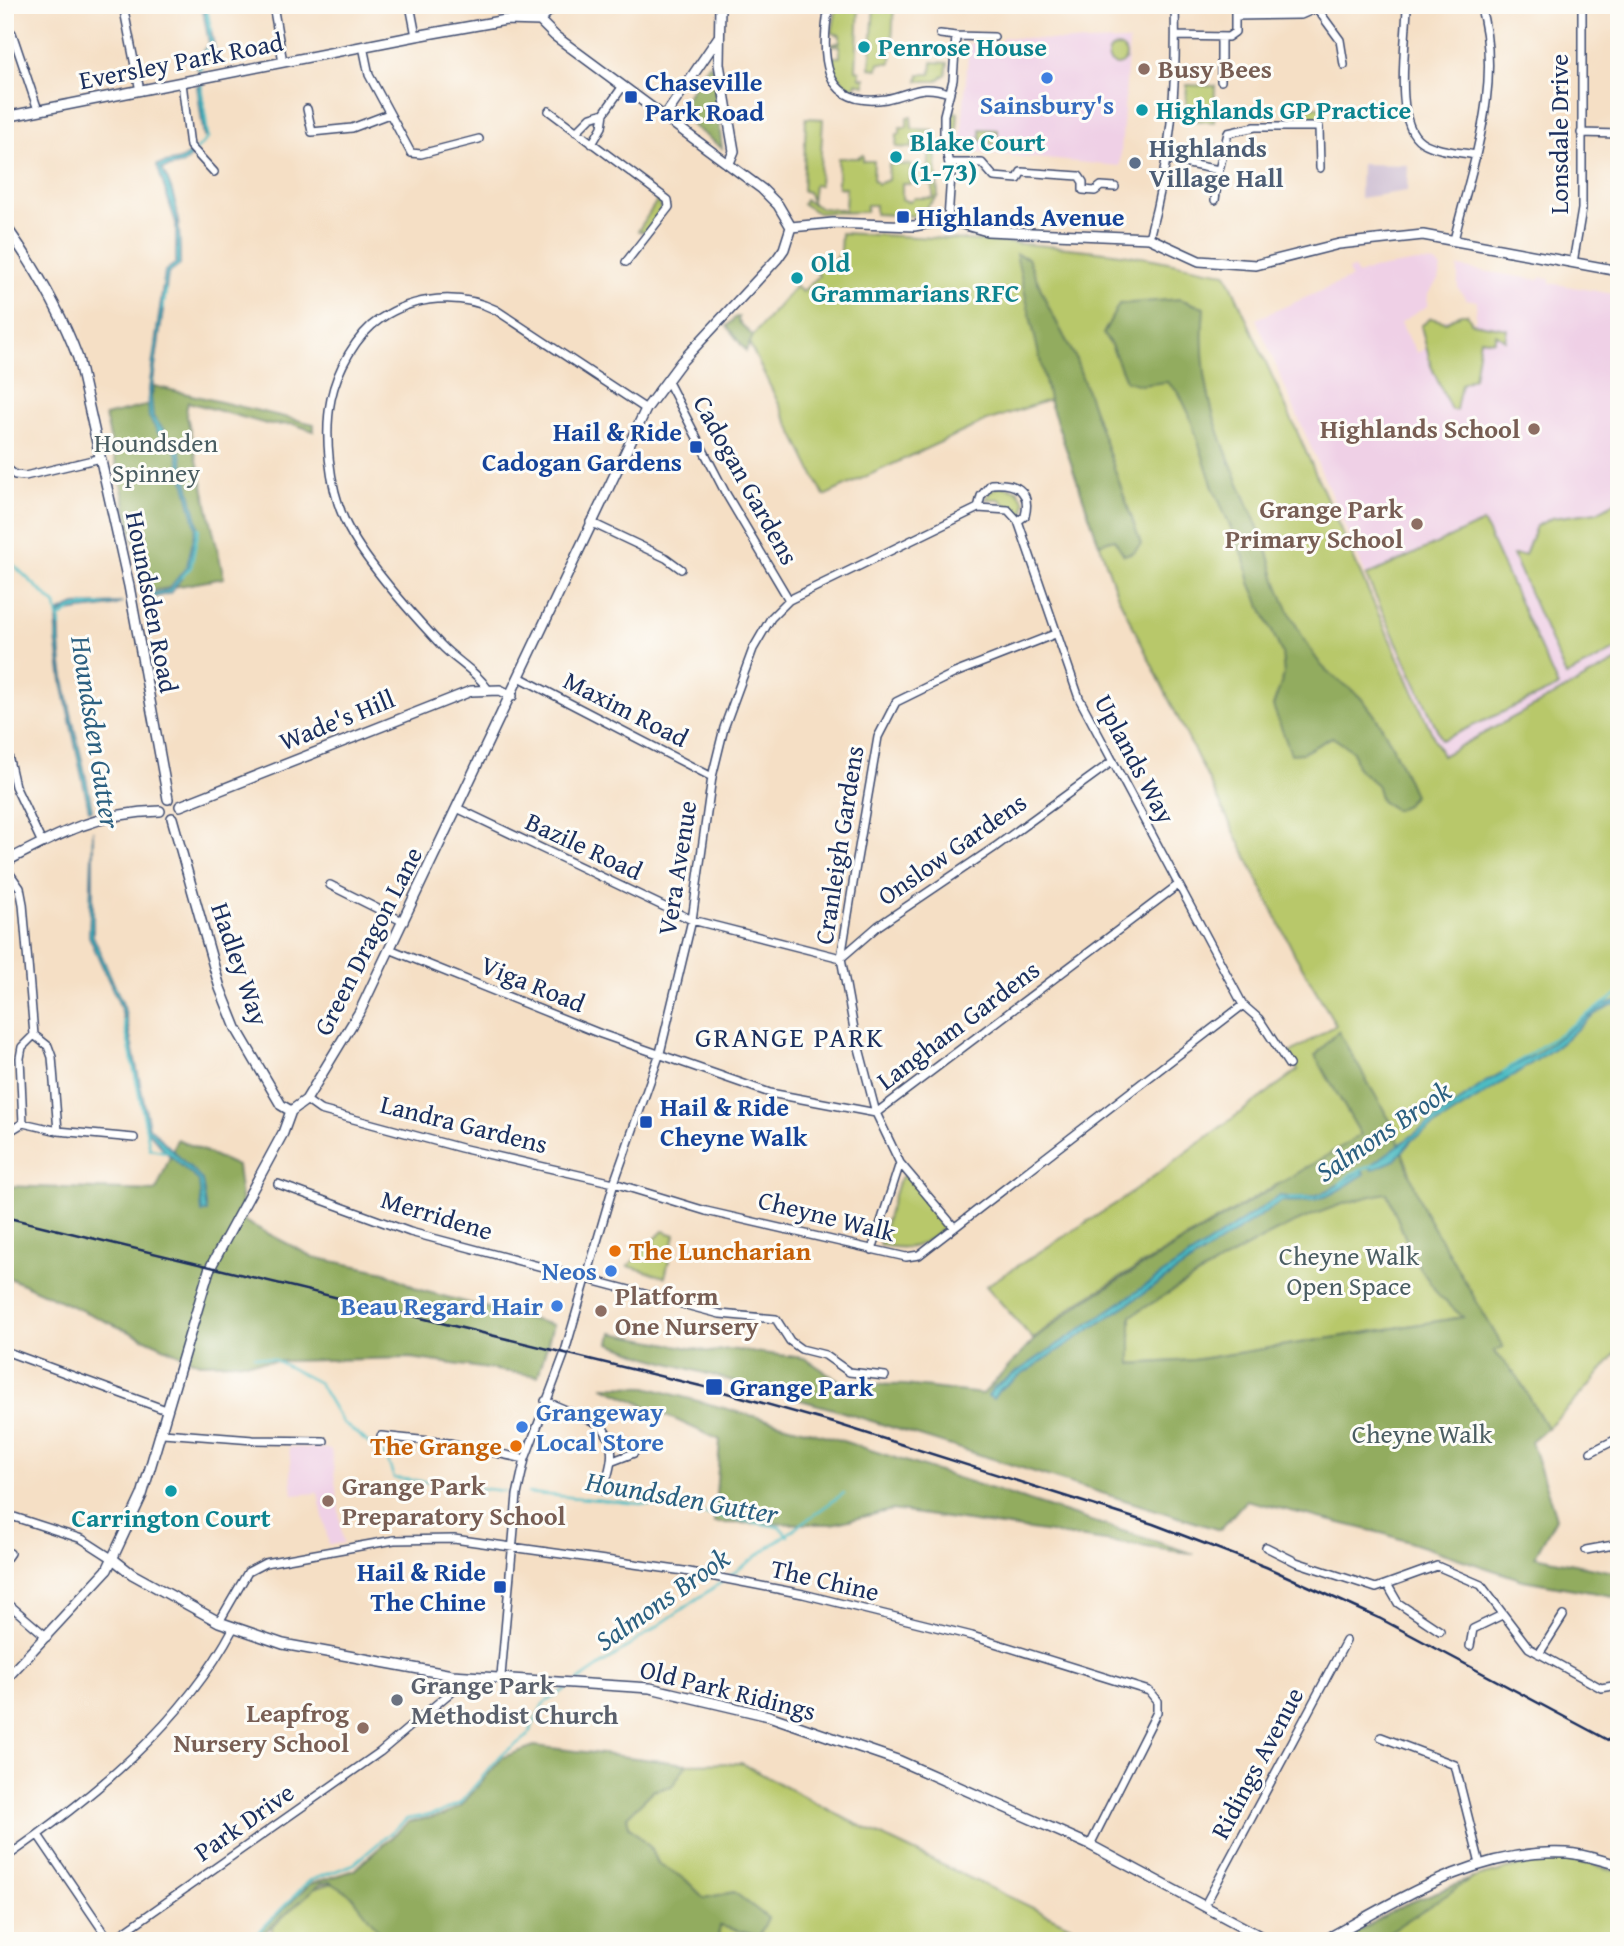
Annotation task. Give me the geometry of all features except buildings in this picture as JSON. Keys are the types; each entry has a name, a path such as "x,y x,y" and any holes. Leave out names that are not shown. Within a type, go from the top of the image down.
{"street":[{"path":"123,5 140,91"},
{"path":"273,5 284,62"},
{"path":"410,5 416,36"},
{"path":"556,5 540,21 770,196 791,227 833,223 914,226 948,220 987,231 1149,238 1199,261 1256,265 1372,239 1423,235 1619,271"},
{"path":"720,5 718,38 734,151 729,163"},
{"path":"829,5 825,59 834,84 840,90 871,100 888,98 916,88 950,93"},
{"path":"1149,238 1168,160 1174,119 1175,5"},
{"path":"1176,36 1221,37 1235,32 1235,5"},
{"path":"1407,5 1404,103 1409,127 1422,142 1475,155"},
{"path":"1454,240 1475,155 1488,70 1480,5"},
{"name":"Lonsdale Drive","path":"1573,263 1582,209 1582,5"},
{"path":"1235,16 1301,15 1321,8 1340,40 1344,65"},
{"name":"Eversley Park Road","path":"5,117 416,36 506,20 540,21"},
{"path":"12,33 38,110"},
{"path":"940,34 994,37"},
{"path":"948,220 949,163 944,139 944,115 950,93 956,36"},
{"path":"1221,37 1221,81"},
{"path":"665,116 718,38"},
{"path":"363,46 369,75 411,153 421,154 479,139"},
{"path":"182,82 190,146 214,172"},
{"path":"592,144 602,127 604,113 623,86"},
{"path":"307,109 312,132 352,128 389,114"},
{"path":"549,111 669,204 626,262"},
{"path":"576,132 591,117 604,113"},
{"path":"1214,200 1228,133 1255,127 1319,127 1320,169"},
{"path":"1581,132 1619,134"},
{"path":"1168,160 1219,170"},
{"path":"949,163 982,163 994,177 1018,179 1021,172 1079,176 1083,182 1083,190 1094,191 1101,186 1115,187"},
{"name":"Houndsden Road","path":"5,225 36,269 66,327 87,393 142,652 167,799"},
{"name":"Green Dragon Lane","path":"291,1111 306,1100 360,1011 392,950 521,678 590,522 646,410 667,380 777,259 784,249 791,227"},
{"path":"512,696 487,688 480,677 442,647 395,592 353,536 344,519 334,482 329,411 339,374 361,336 392,311 415,304 461,297 477,300 520,325 646,410"},
{"name":"Cadogan Gardens","path":"667,380 725,492 789,600"},
{"path":"5,467 15,475 25,476 101,458"},
{"name":"Uplands Way","path":"978,508 981,496 991,484 1008,483 1021,488 1026,497 1025,516 1018,521 1079,698 1243,1005 1259,1019 1289,1065"},
{"path":"978,508 1008,510 1018,521"},
{"name":"Vera Avenue","path":"501,1676 517,1495 525,1459 564,1355 614,1183 660,1053 692,920 712,777 739,680 771,618 789,600 978,508"},
{"path":"590,522 666,558 681,569"},
{"name":"Cranleigh Gardens","path":"954,1227 900,1163 876,1113 854,1030 841,958 878,737 888,714 904,696 1055,634"},
{"name":"Maxim Road","path":"521,678 712,777"},
{"name":"Wade's Hill","path":"180,806 410,712 487,688"},
{"path":"5,741 15,786 42,843"},
{"name":"Onslow Gardens","path":"841,958 878,926 995,847 1113,761"},
{"path":"167,799 176,800 180,806 179,814 172,818 164,817 160,811 167,799"},
{"name":"Bazile Road","path":"459,809 692,920"},
{"path":"5,862 79,824 99,818 160,811"},
{"name":"Hadley Way","path":"172,818 220,988 236,1028 281,1105 291,1111"},
{"path":"5,867 20,888 34,1035 48,1046 52,1057 58,1131"},
{"path":"330,885 404,922"},
{"name":"Langham Gardens","path":"660,1053 770,1093 876,1113 1178,885"},
{"path":"692,920 841,958"},
{"name":"Viga Road","path":"392,950 601,1034 660,1053"},
{"name":"Cheyne Walk","path":"614,1183 706,1211 872,1250 906,1257 919,1255 1243,1005"},
{"path":"23,1124 20,1058 22,1047 34,1035"},
{"name":"Landra Gardens","path":"306,1100 320,1110 461,1148 614,1183"},
{"path":"5,1680 107,1570 113,1559 142,1495 163,1433 166,1410 209,1270 283,1133 291,1111"},
{"path":"5,1134 23,1124 58,1131 134,1138"},
{"path":"872,1250 900,1163"},
{"name":"Merridene","path":"278,1184 410,1232 720,1314 776,1319 790,1341 801,1349 825,1355 849,1372 885,1376"},
{"path":"5,1351 166,1410"},
{"path":"545,1401 599,1424 607,1434 613,1461 603,1491"},
{"path":"163,1433 253,1440 324,1441"},
{"path":"381,1436 449,1443 525,1459"},
{"path":"1591,1452 1619,1438"},
{"path":"613,1461 634,1453"},
{"path":"5,1514 82,1539 113,1559"},
{"name":"The Chine","path":"219,1622 248,1572 265,1563 394,1540 454,1539 709,1576 972,1636 1149,1691 1157,1701 1157,1712 1090,1845"},
{"path":"1586,1550 1619,1544"},
{"path":"1265,1547 1296,1562 1376,1588 1437,1566 1481,1585 1520,1639 1539,1654 1601,1688 1619,1685"},
{"name":"Old Park Ridings","path":"113,1559 132,1574 219,1622 283,1644 456,1675 650,1688 769,1716 900,1761 1090,1845 1269,1941"},
{"path":"1387,1584 1398,1603 1440,1631"},
{"path":"5,1601 47,1637"},
{"path":"1469,1646 1473,1629 1502,1615"},
{"path":"1539,1654 1563,1616"},
{"path":"5,1858 38,1835 125,1763 183,1704 234,1627"},
{"name":"Ridings Avenue","path":"1205,1905 1346,1641"},
{"name":"Park Drive","path":"110,1941 380,1752 452,1692 456,1675"},
{"path":"1381,1737 1455,1765 1480,1864"},
{"path":"38,1835 110,1941"},
{"path":"1323,1941 1400,1897 1480,1864 1568,1853 1619,1865"}],"shaded area":[{"path":"1003,37 1085,42 1129,41 1120,166 960,151 969,43 999,45"},
{"path":"1361,164 1408,165 1407,191 1360,198"},
{"path":"1417,262 1435,263 1441,268 1438,280 1428,294 1427,306 1400,323 1417,353 1425,349 1420,326 1430,317 1443,321 1464,313 1475,323 1477,301 1466,299 1458,288 1458,267 1539,280 1541,277 1550,279 1550,283 1619,295 1619,660 1443,756 1256,319 1351,278 1348,270 1354,268 1357,275 1373,269"},
{"name":"Grange Park Preparatory School","path":"289,1447 331,1449 343,1543 329,1545 318,1493 293,1495"}],"green space":[{"path":"837,5 859,5 856,70 860,71 860,78 865,78 865,85 856,83 854,89 841,80 836,72 833,57 840,57 840,46 831,45 840,42 840,35 832,33"},
{"path":"874,5 894,5 891,63 879,63 878,69 870,68"},
{"path":"1117,47 1123,50 1126,56 1123,62 1117,65 1111,62 1108,56 1111,50"},
{"path":"932,62 948,63 946,74 937,81 918,81 919,74 931,74"},
{"path":"709,64 712,66 722,148 676,113"},
{"path":"1187,85 1215,86 1214,122 1185,120"},
{"path":"1299,107 1325,107 1325,118 1300,119"},
{"path":"952,111 958,113 955,155 950,125"},
{"path":"907,117 911,117 912,129 934,130 938,196 917,216 875,214 875,205 867,205 866,212 818,213 803,204 805,200 821,208 845,210 846,188 838,187 838,158 859,158 863,155 863,161 874,161 873,179 878,184 888,180 889,164 911,165 910,184 902,184 902,199 908,202 915,198 933,198 933,185 928,184 930,141 913,140 912,148 896,147 897,134 900,134 900,127 907,127"},
{"path":"806,118 823,119 819,185 814,185 812,201 808,192 803,191"},
{"path":"980,129 998,130 997,145 981,141"},
{"path":"658,199 662,211 646,232 638,231"},
{"name":"Cheyne Walk Open Space","path":"841,233 1086,250 1226,273 1442,756 1619,660 1619,1350 1581,1395 1547,1428 1518,1378 1464,1317 1193,1360 1078,1367 1079,1304 1278,1184 1077,1303 1033,1339 986,1286 1123,1199 1298,1070 1288,1054 1336,1025 1295,955 1117,594 1049,400 984,422 824,496 748,341 796,286 802,292 819,276 816,270 822,266 827,268 840,253"},
{"path":"1016,254 1028,258 1048,306 1075,357 1141,544 1134,552 1124,555 1114,539 1099,544 1049,399"},
{"path":"1180,299 1204,308 1203,342 1210,402 1228,456 1266,547 1289,612 1320,664 1369,707 1391,743 1414,795 1406,805 1396,810 1381,801 1376,784 1357,768 1353,751 1332,737 1303,753 1291,754 1273,706 1284,675 1282,653 1250,583 1245,560 1213,487 1189,414 1179,393 1167,382 1141,385 1126,381 1111,345 1103,334 1119,304"},
{"path":"1461,314 1467,314 1472,323 1507,329 1505,340 1496,334 1494,341 1480,339 1474,378 1461,384 1456,410 1451,410 1431,366 1421,326 1431,318 1446,322"},
{"path":"739,317 738,321 753,336 746,351 727,326"},
{"name":"Houndsden Spinney","path":"154,386 314,424 314,431 293,424 270,425 188,402 186,412 224,578 146,592 105,416 149,405"},
{"path":"1001,486 1017,490 1025,502 1024,514 1020,516 999,499 986,499 991,490"},
{"path":"1619,500 1619,648 1566,676 1513,555 1525,555 1536,526 1552,518 1597,512"},
{"path":"1483,522 1558,687 1442,740 1366,576"},
{"name":"Cheyne Walk","path":"1338,1031 1392,1124 1424,1211 1503,1347 1494,1351 1518,1378 1547,1428 1531,1441 1556,1518 1535,1556 1619,1573 1619,1597 1523,1580 1385,1534 1246,1500 1220,1530 833,1409 647,1357 610,1343 612,1333 711,1352 728,1349 804,1358 845,1384 905,1385 983,1394 1033,1341 1079,1304 1361,1135 1315,1056","holes":["1387,1193 1414,1259 1439,1296 1463,1317 1193,1360 1131,1364 1131,1316 1254,1243 1319,1213 1352,1201"]},
{"path":"177,1139 237,1166 244,1221 313,1257 385,1272 420,1290 553,1325 538,1376 410,1358 199,1363 5,1276 5,1186 156,1191"},
{"path":"903,1176 909,1176 946,1226 915,1246 900,1248 879,1245 898,1182"},
{"path":"663,1231 675,1235 665,1277 628,1266"},
{"path":"602,1386 646,1387 827,1436 1194,1554 892,1510 832,1524 714,1523 720,1440"},
{"path":"534,1746 687,1764 672,1786 653,1791 627,1816 629,1827 651,1848 658,1863 686,1880 704,1898 734,1892 768,1918 759,1936 720,1926 717,1941 387,1941 351,1895 330,1882 320,1884 255,1941 250,1941 310,1884 354,1870 409,1822 444,1815 461,1806 503,1757"},
{"path":"741,1763 848,1820 1102,1941 717,1941 734,1892 704,1898 686,1880 658,1863 651,1848 629,1827 627,1816 653,1791 672,1786 687,1764"},
{"path":"1550,1858 1591,1864 1619,1872 1619,1941 1343,1941 1401,1906 1473,1878"},
{"path":"350,1878 453,1941 273,1941 272,1928 310,1890"},
{"path":"1473,1878 1375,1941 1343,1941 1401,1906"}],"water":[{"path":"202,5 206,5 215,51 202,68 197,69 197,59 209,43"},
{"path":"197,86 201,86 207,136 204,137"},
{"path":"191,153 193,155 183,164 162,169 175,203 180,265 168,274 151,396 153,417 180,450 199,529 189,568 170,593 148,599 147,595 168,590 187,566 196,528 177,452 159,434 149,417 148,397 165,271 176,263 176,223 157,165 180,160"},
{"path":"121,603 60,614 62,664 88,785 92,810 89,810 63,687 56,638 58,613 75,605"},
{"path":"93,830 93,936 124,1007 149,1127 202,1180 207,1212 202,1212 199,1181 167,1153 147,1130 121,1008 89,936"},
{"path":"1619,1000 1619,1003 1592,1016 1553,1049 1412,1140 1395,1160 1372,1170 1370,1166 1487,1081 1536,1054 1603,1005"},
{"path":"1362,1170 1364,1174 1326,1196 1306,1201 1282,1201 999,1390 993,1399 988,1396 993,1388 1279,1196 1315,1196"}],"waterway":[{"name":"Houndsden Gutter","path":"206,5 211,30"},
{"name":"Houndsden Gutter","path":"195,151 208,138 200,66"},
{"name":"Houndsden Gutter","path":"163,308 166,290"},
{"name":"Houndsden Gutter","path":"182,577 191,567 199,528"},
{"path":"5,557 56,605 60,626"},
{"name":"Houndsden Gutter","path":"81,606 105,605"},
{"name":"Houndsden Gutter","path":"60,618 72,609"},
{"name":"Salmons Brook","path":"1503,1072 1619,993"},
{"name":"Houndsden Gutter","path":"124,1021 150,1149 167,1152"},
{"name":"Salmons Brook","path":"1340,1184 1351,1174 1373,1165"},
{"name":"Salmons Brook","path":"1289,1198 1314,1198"},
{"name":"Houndsden Gutter","path":"255,1356 273,1359 319,1383 342,1422 387,1458 394,1478 504,1491"},
{"name":"Houndsden Gutter","path":"528,1493 652,1505 780,1527 788,1536"},
{"name":"Salmons Brook","path":"728,1577 844,1493"},
{"name":"Salmons Brook","path":"578,1681 723,1581"},
{"name":"Salmons Brook","path":"250,1941 309,1881 354,1864 407,1819 439,1813 460,1803 503,1753 527,1737 543,1704 570,1686"}],"railway":[{"path":"5,1217 713,1389 837,1424 1153,1524 1266,1567 1379,1618 1619,1746"}],"place":[{"name":"Penrose House","path":"864,47"},
{"name":"Busy Bees","path":"1144,69"},
{"name":"Sainsbury's","path":"1047,78"},
{"name":"Chaseville Park Road","path":"631,97"},
{"name":"Highlands GP Practice","path":"1142,110"},
{"name":"Blake Court (1-73)","path":"896,157"},
{"name":"Highlands Village Hall","path":"1135,163"},
{"name":"Highlands Avenue","path":"903,217"},
{"name":"Old Grammarians RFC","path":"797,278"},
{"name":"Highlands School","path":"1534,429"},
{"name":"Hail & Ride Cadogan Gardens","path":"696,447"},
{"name":"Grange Park Primary School","path":"1417,524"},
{"name":"Hail & Ride Cheyne Walk","path":"646,1122"},
{"name":"The Luncharian","path":"615,1251"},
{"name":"Neos","path":"611,1271"},
{"name":"Beau Regard Hair","path":"557,1306"},
{"name":"Platform One Nursery","path":"601,1311"},
{"name":"Grange Park","path":"714,1387"},
{"name":"Grangeway Local Store","path":"522,1427"},
{"name":"The Grange","path":"516,1446"},
{"name":"Carrington Court","path":"171,1491"},
{"name":"Grange Park Preparatory School","path":"328,1501"},
{"name":"Hail & Ride The Chine","path":"500,1587"},
{"name":"Grange Park Methodist Church","path":"397,1700"},
{"name":"Leapfrog Nursery School","path":"363,1728"}],"district":[{"name":"GRANGE PARK","path":"790,1037"}]}
